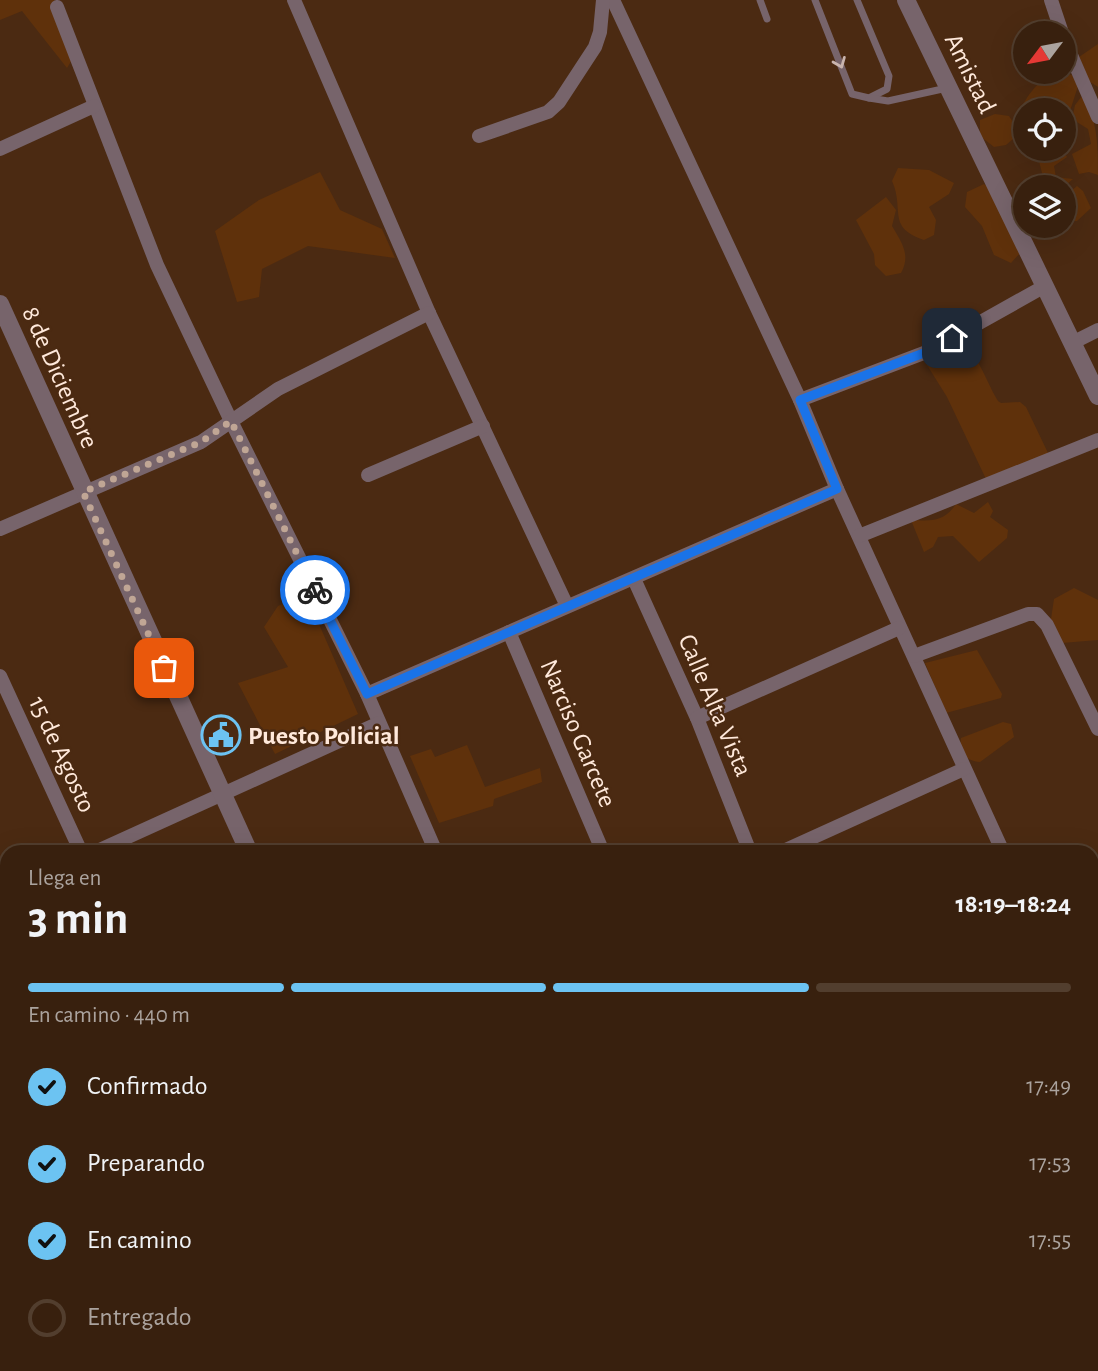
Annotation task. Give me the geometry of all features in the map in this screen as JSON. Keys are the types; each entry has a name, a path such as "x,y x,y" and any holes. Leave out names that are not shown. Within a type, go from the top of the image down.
{"street":[{"path":"293,0 429,313 567,606"},
{"path":"479,136 548,112 559,102 595,47 600,32 603,0"},
{"path":"613,0 800,400 899,628 1000,845"},
{"name":"Amistad","path":"906,0 1098,396"},
{"path":"1051,0 1058,21"},
{"path":"57,8 157,265 231,421 367,694 433,845"},
{"path":"1076,66 1098,117"},
{"path":"0,149 94,106"},
{"path":"800,400 929,351 1045,286"},
{"name":"8 de Diciembre","path":"0,304 83,492 246,845"},
{"path":"0,528 201,442 278,389 429,313"},
{"path":"1072,343 1098,330"},
{"path":"368,475 483,426"},
{"path":"859,536 1098,440"},
{"path":"367,694 837,489"},
{"name":"Calle Alta Vista","path":"634,579 697,718 747,845"},
{"path":"914,656 1028,614 1037,614 1047,625 1098,729"},
{"path":"697,718 899,628"},
{"name":"Narciso Garcete","path":"509,632 600,845"},
{"name":"15 de Agosto","path":"0,676 78,845"},
{"path":"111,845 379,723"},
{"path":"796,845 964,769"}],"lane":[{"path":"760,0 767,19"},
{"path":"815,0 852,94 888,101 948,88"},
{"path":"857,0 889,76 887,89 869,97"}],"shaded area":[{"path":"0,0 54,0 73,58 67,68 22,11 0,20"},
{"path":"1098,44 1098,87 1084,78 1079,57"},
{"path":"1076,82 1078,86 1074,98 1027,98 1038,84"},
{"path":"1082,96 1094,123 1098,175 1089,172 1079,174 1074,161 1076,152 1091,144 1088,129 1076,122 1076,104"},
{"path":"995,114 1009,116 1013,122 1013,139 1006,145 994,147 980,136 980,120"},
{"path":"1039,161 1061,161 1054,166 1056,175 1042,175"},
{"path":"898,168 929,170 954,183 949,194 929,207 936,220 934,235 924,240 912,235 901,223 892,181"},
{"path":"320,172 340,210 382,229 395,258 308,246 262,269 259,297 237,302 215,231 259,200"},
{"path":"984,184 994,192 1013,232 1013,238 1016,238 1022,251 1011,263 994,255 982,226 965,207 967,192"},
{"path":"1076,187 1083,191 1091,208 1077,221 1076,221"},
{"path":"886,197 896,210 892,226 902,244 905,260 901,273 886,276 875,265 874,254 856,220"},
{"path":"963,343 977,361 998,401 1020,402 1026,407 1049,455 986,479 947,397 927,365"},
{"path":"988,502 993,511 990,517 1008,530 1007,538 979,562 953,536 938,537 933,547 924,552 911,520 937,519 947,514 956,504 974,513"},
{"path":"1074,588 1098,600 1098,640 1062,643 1051,619 1054,599"},
{"path":"306,594 358,714 275,754 238,683 288,667 264,627 278,606"},
{"path":"977,650 1002,694 1001,698 946,713 925,663"},
{"path":"1003,722 1011,724 1014,737 980,762 970,760 964,755 961,738"},
{"path":"467,745 485,787 540,768 542,782 494,799 493,806 439,823 410,756 431,749 435,757"}],"way so far":[{"path":"164,668 83,492 201,442 231,421 315,590"}],"place":[{"name":"Puesto Policial","path":"221,735"}],"route":[{"path":"315,590 367,694 837,489 800,400 929,351 952,338"}]}
